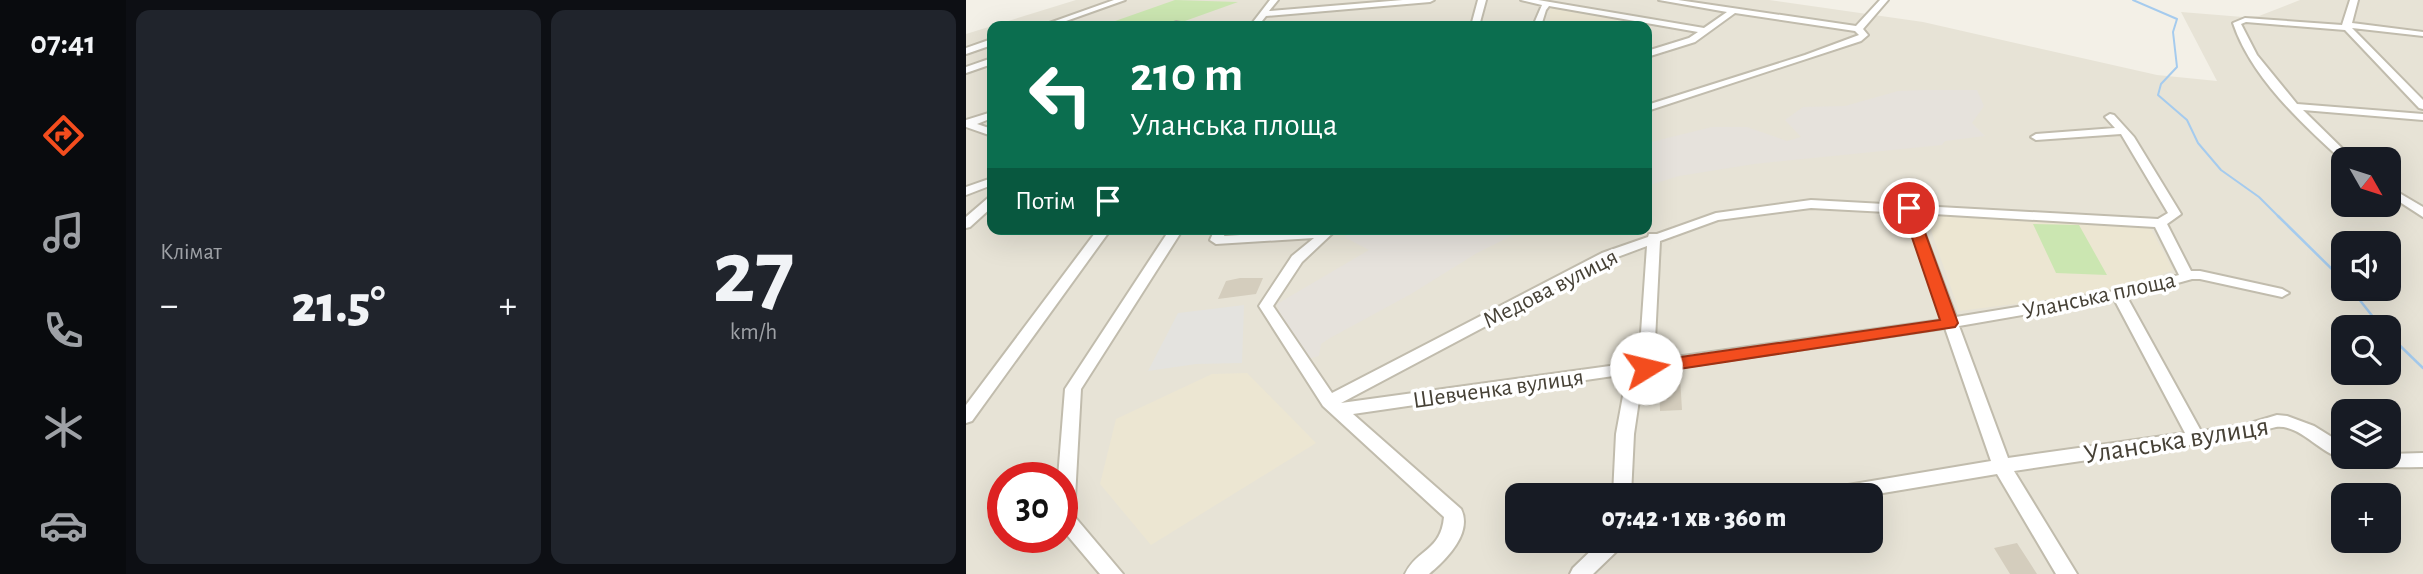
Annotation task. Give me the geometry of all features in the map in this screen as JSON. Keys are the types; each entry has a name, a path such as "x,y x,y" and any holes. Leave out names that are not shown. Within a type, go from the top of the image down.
{"street":[{"path":"1060,21 1121,0"},
{"path":"1258,21 1274,0"},
{"path":"1264,14 1367,3 1429,0"},
{"path":"1476,21 1482,0"},
{"path":"1525,0 1646,21"},
{"path":"1538,21 1542,9 1563,0"},
{"path":"1652,106 1808,57 1864,35 1858,29 1663,0"},
{"path":"1858,29 1884,0"},
{"path":"2347,27 2354,0"},
{"path":"1652,52 1692,40 1733,11"},
{"path":"2335,147 2255,58 2237,23 2254,21 2423,34"},
{"path":"1652,22 1707,31"},
{"path":"1652,24 1657,23"},
{"path":"2347,27 2423,106"},
{"path":"966,51 987,44"},
{"path":"966,70 987,63"},
{"path":"2297,107 2423,117"},
{"path":"966,124 987,117"},
{"path":"2067,574 2001,466 1909,208 2160,223 2175,214 2124,131 2110,117"},
{"path":"966,124 987,131"},
{"path":"2036,137 2124,131"},
{"path":"966,191 987,183"},
{"path":"2401,198 2423,213"},
{"name":"Медова вулиця","path":"1334,406 1607,256 1654,237 1716,217 1778,206 1811,204 1909,208"},
{"path":"966,224 987,205"},
{"name":"Уланська площа","path":"1950,323 2119,295 2178,281 2186,275 2160,223"},
{"path":"966,417 1101,235"},
{"path":"1113,574 1064,518 1073,389 1173,235"},
{"path":"1218,235 1216,240 1278,235"},
{"path":"1324,235 1297,259 1266,306 1334,406 1454,514 1452,537 1440,552 1415,574"},
{"path":"1623,483 1625,433 1641,369 1654,237"},
{"path":"2186,275 2200,275 2281,293"},
{"path":"2119,295 2196,438"},
{"name":"Шевченка вулиця","path":"1334,406 1641,369 1950,323"},
{"name":"Уланська вулиця","path":"1883,486 2244,431 2277,421 2308,430 2331,444"},
{"path":"2401,460 2423,460"},
{"path":"1580,574 1602,553"}],"shaded area":[{"path":"1076,0 1769,0 1923,22 2157,75 2217,81 2181,12 2243,17 2259,16 2300,0 2423,0 2423,574 966,574 966,34 987,28 987,235 1652,235 1652,21 1008,21"},
{"path":"1550,7 1644,21 1550,21"},
{"path":"1977,90 1984,106 1972,123 1985,136 1945,141 1942,145 1754,164 1679,176 1652,184 1652,142 1712,127 1747,127 1787,141 1801,137 1785,120 1803,107 1845,106 1898,91"},
{"path":"1925,213 2150,227 2173,270 2115,291 1959,311"},
{"path":"1513,235 1330,338 1321,344 1319,356 1298,362 1277,304 1369,250 1344,237"},
{"path":"1244,305 1242,363 1196,364 1148,371 1178,313"},
{"path":"1247,373 1316,443 1151,545 1100,484 1116,419 1212,374"}],"green space":[{"path":"1175,0 1238,2 1185,21 1115,21"},
{"path":"2033,224 2079,225 2107,275 2056,273"}],"building":[{"path":"1263,278 1256,294 1218,299 1226,281"},
{"path":"1680,377 1682,410 1660,411 1659,378"},
{"path":"2017,543 2037,574 2010,574 1994,548"}],"waterway":[{"path":"2133,0 2177,19 2173,32 2177,67 2161,84 2158,95 2187,120 2198,143 2221,170 2259,197 2278,216"},
{"path":"2278,216 2331,268"},
{"path":"2360,301 2372,315"},
{"path":"2401,347 2423,368"}],"route":[{"path":"1646,368 1950,323 1909,208"}]}
